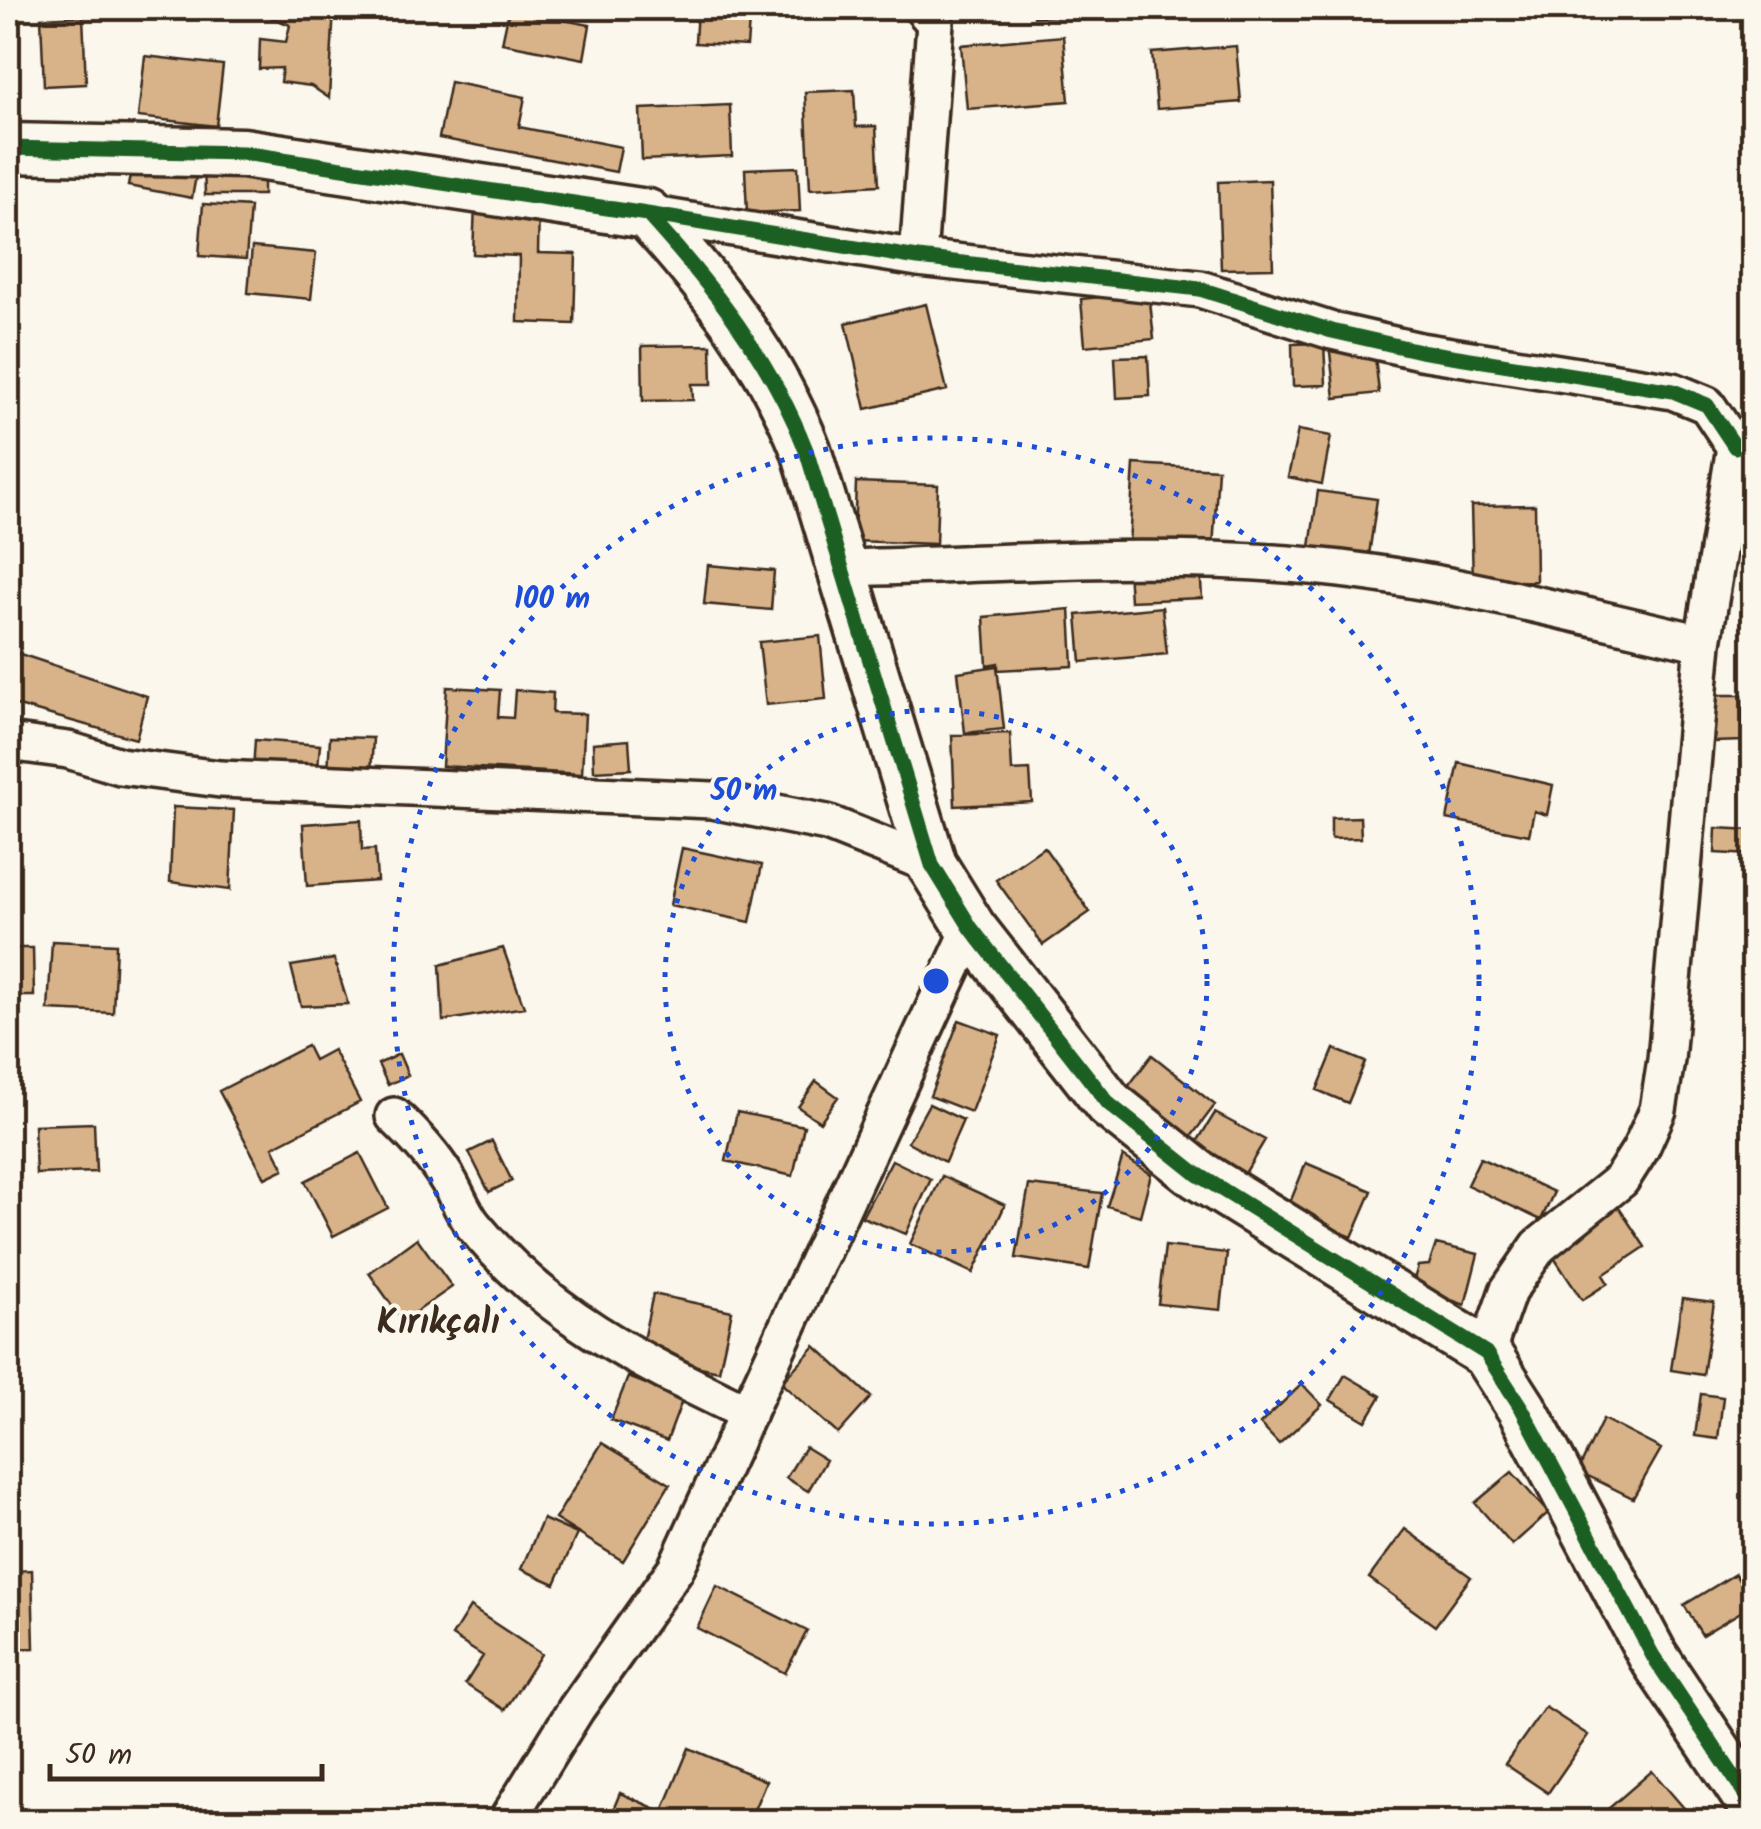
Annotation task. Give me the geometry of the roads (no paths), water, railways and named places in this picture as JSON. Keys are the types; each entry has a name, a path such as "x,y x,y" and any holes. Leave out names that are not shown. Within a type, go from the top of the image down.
{"street":[{"path":"918,258 934,23 922,8"},
{"path":"8,148 243,153 918,258 1200,288 1332,331 1673,391 1707,405 1744,443 1703,643 1666,1060 1658,1110 1621,1180 1539,1246 1508,1291 1486,1352"},
{"path":"647,214 730,312 782,390 806,450 932,866 971,928 1110,1104 1197,1174 1486,1352 1522,1409 1653,1656 1754,1807"},
{"path":"842,568 1204,559 1324,567 1471,591 1703,643"},
{"path":"8,742 68,750 134,768 220,779 712,800 827,823 932,866"},
{"path":"506,1822 576,1708 676,1568 971,928"},
{"path":"394,1116 426,1147 472,1224 520,1276 574,1322 627,1354 748,1413"}],"district":[{"name":"Kırıkçalı","path":"438,1324"}]}
